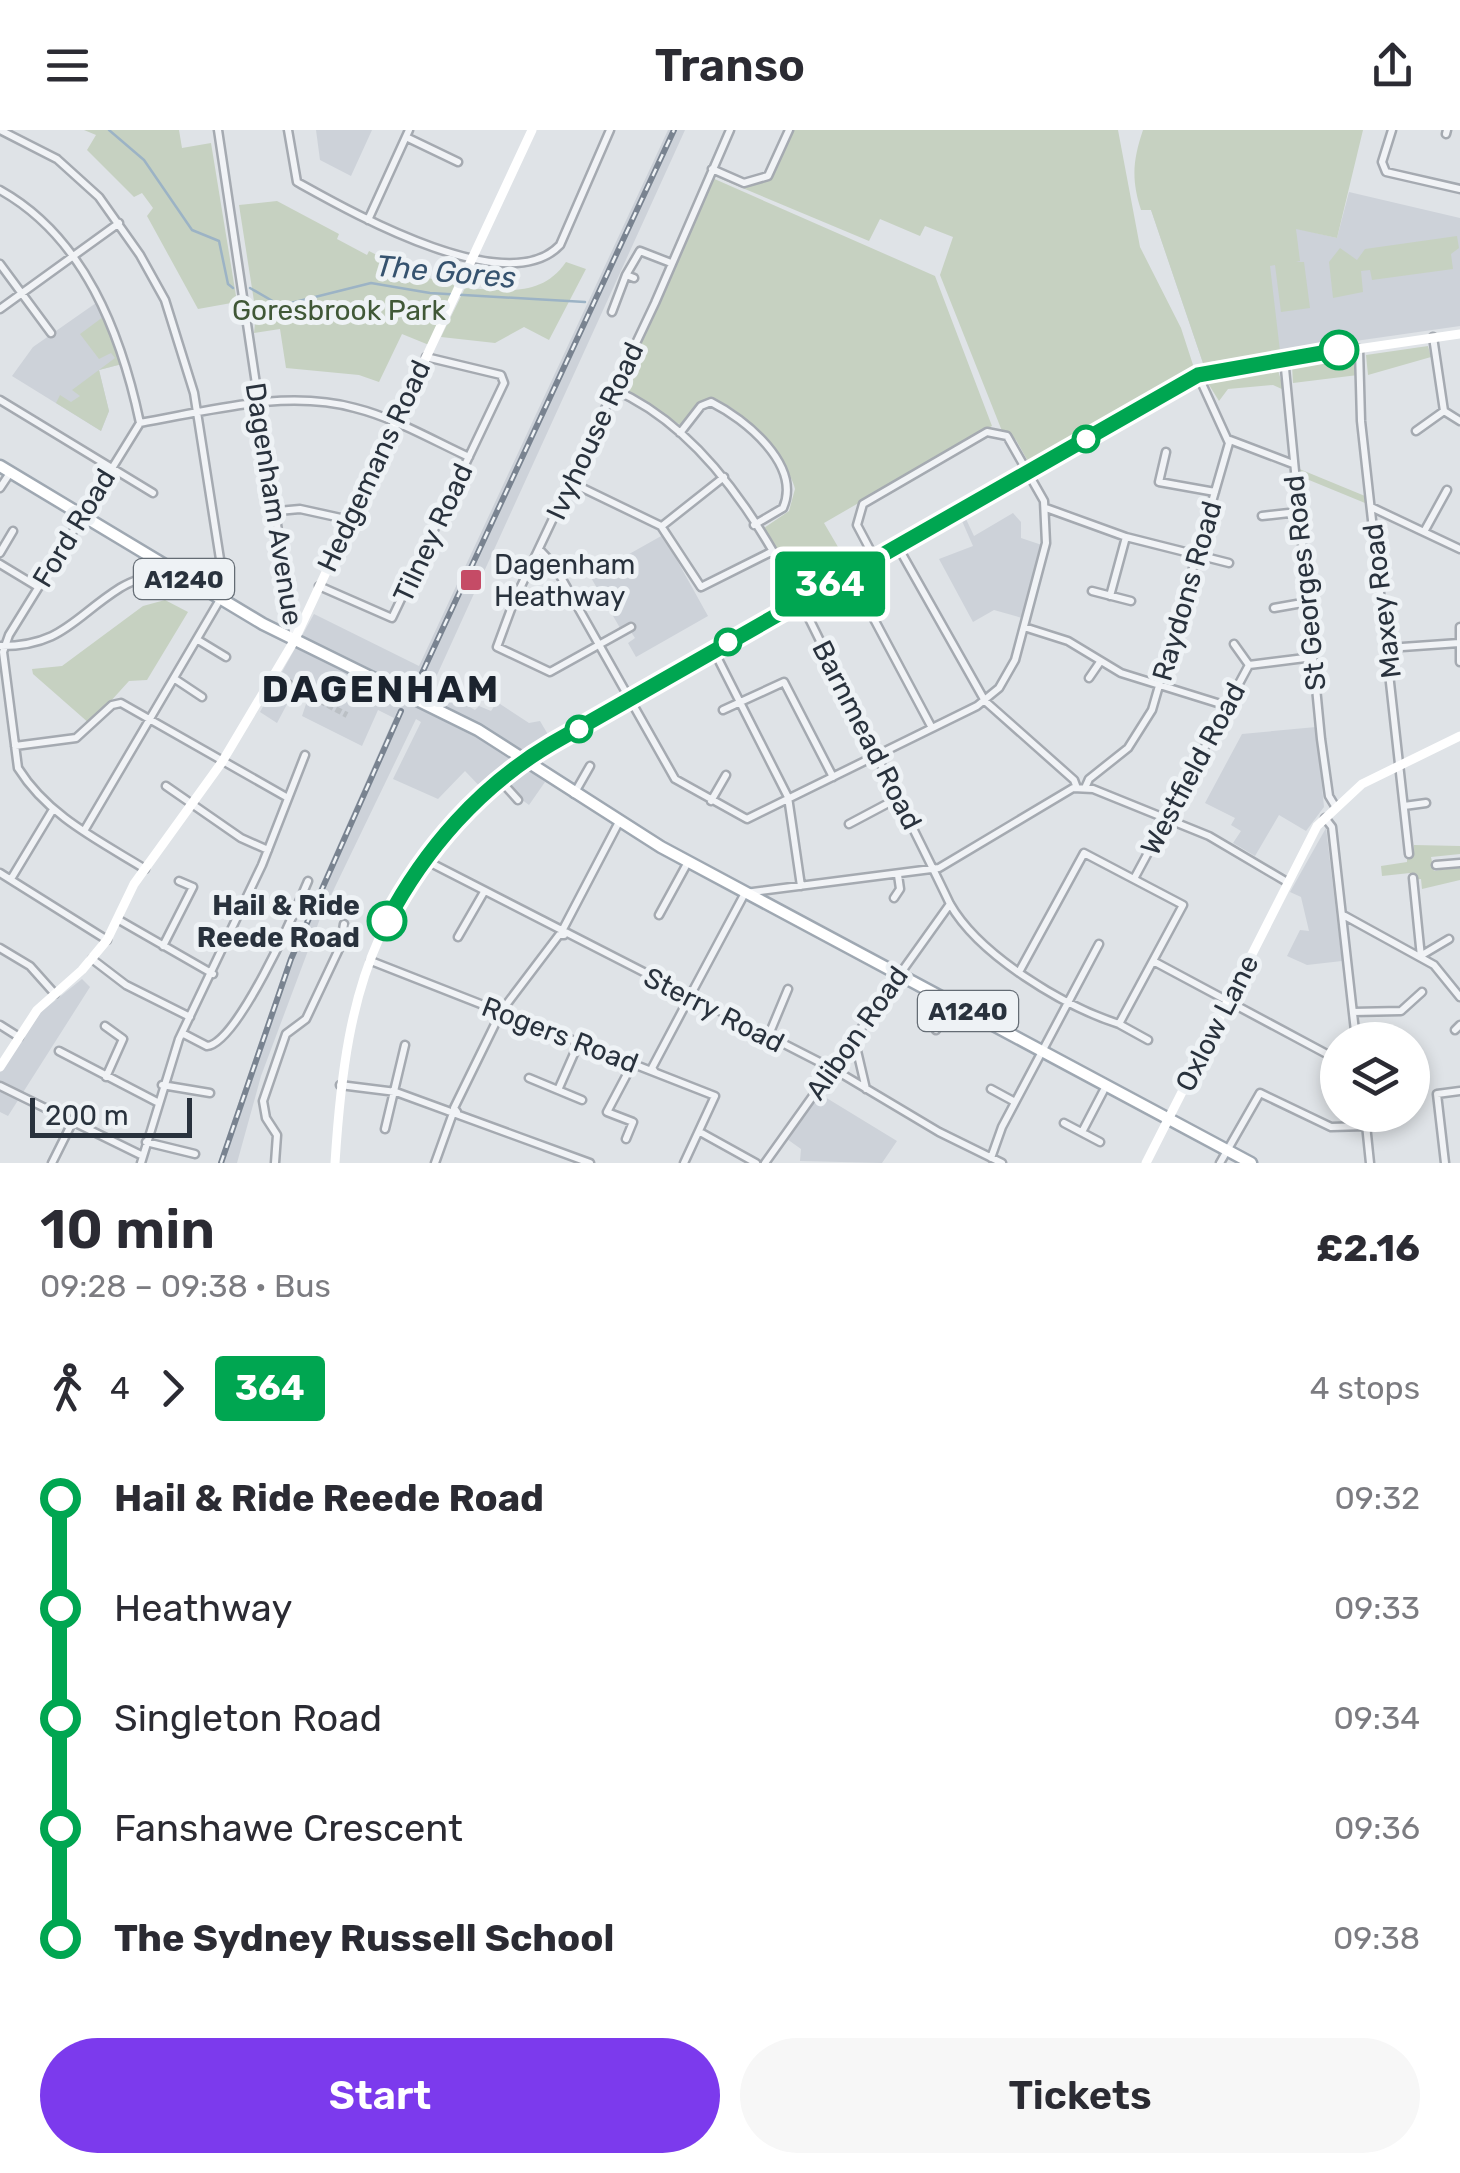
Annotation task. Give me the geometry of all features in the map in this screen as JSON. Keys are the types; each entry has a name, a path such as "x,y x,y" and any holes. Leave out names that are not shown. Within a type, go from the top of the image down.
{"main road":[{"name":"A1240","path":"5,469 222,601 446,713 688,862 1252,1163"}],"street":[{"path":"0,130 57,159 99,197 119,224 171,315 185,354 225,588 222,601 84,831"},
{"name":"Dagenham Avenue","path":"218,130 258,404 290,588 294,640"},
{"path":"288,130 297,182 428,249 524,263 553,252 566,235 610,131"},
{"name":"Hedgemans Road","path":"0,1067 19,1036 107,940 144,869 222,762 273,677 294,640 532,130"},
{"name":"Ivyhouse Road","path":"631,628 547,672 498,650 514,602 730,130"},
{"path":"712,169 744,184 768,176 790,130"},
{"path":"1392,130 1382,162 1386,172 1460,189"},
{"path":"368,220 408,133 458,162"},
{"path":"0,190 40,218 74,257 118,340 140,423 258,404 327,402 395,422 469,457"},
{"path":"0,310 119,224"},
{"path":"612,312 620,303 640,250 672,263"},
{"path":"0,264 51,333"},
{"path":"335,1163 340,1085 350,1025 369,960 424,860 500,780 524,762 1198,375 1284,358 1460,334"},
{"path":"1433,337 1444,411"},
{"name":"Maxey Road","path":"1359,348 1371,508 1409,854"},
{"path":"425,356 503,376"},
{"name":"St Georges Road","path":"1284,358 1313,657 1329,796 1335,806"},
{"name":"Tilney Road","path":"318,586 392,618 509,364"},
{"path":"1198,375 1230,440 1293,464"},
{"name":"Barnmead Road","path":"613,389 680,432 724,477 772,552 950,904 979,944 1019,972 1148,1040"},
{"path":"0,400 153,493"},
{"path":"680,432 701,406 710,402 737,415 765,447 790,484 783,508 754,525"},
{"path":"1444,411 1460,420"},
{"path":"1416,431 1444,411"},
{"name":"Ford Road","path":"2,646 140,423"},
{"path":"539,549 549,556 675,780 747,819 986,701 1011,669 1046,543 1046,508 1007,436 987,432 863,504 857,525 874,559"},
{"name":"Raydons Road","path":"745,893 934,870 1082,788 1134,741 1152,710 1160,685 1230,440"},
{"path":"1166,452 1160,482 1215,492"},
{"path":"0,488 5,469"},
{"path":"662,526 724,477"},
{"path":"570,482 662,526 697,584 704,588 772,552"},
{"path":"1425,530 1447,490"},
{"path":"1046,508 1126,537 1228,563"},
{"path":"1371,508 1460,549"},
{"path":"278,510 326,512 350,520"},
{"path":"1262,516 1298,512"},
{"path":"0,553 14,531"},
{"path":"1110,596 1126,537"},
{"path":"897,546 986,701 1082,788 1209,836 1287,882"},
{"path":"0,564 38,587"},
{"path":"144,869 52,811 18,768 2,646 40,642 66,632 113,592 151,574 160,564"},
{"path":"850,573 932,728"},
{"path":"1092,591 1131,601"},
{"path":"1274,608 1308,602"},
{"path":"1024,627 1068,641 1100,662 1226,706"},
{"path":"1460,627 1460,662"},
{"path":"198,640 226,657"},
{"path":"1388,648 1459,643"},
{"path":"1234,644 1249,665"},
{"path":"714,650 788,800 800,886"},
{"name":"Westfield Road","path":"1134,877 1249,665 1313,657"},
{"path":"1089,678 1100,662"},
{"path":"273,677 288,684"},
{"path":"174,679 202,697"},
{"path":"723,710 784,682 833,777"},
{"path":"15,746 76,738 115,703 288,798"},
{"path":"0,719 11,718"},
{"name":"Oxlow Lane","path":"1146,1163 1287,882 1324,818 1362,784 1460,736"},
{"path":"0,1086 142,1160 162,1085 182,1033 268,850 305,754"},
{"path":"574,794 590,766"},
{"path":"711,802 726,775"},
{"path":"500,780 518,800"},
{"path":"166,786 268,850"},
{"path":"849,824 898,798"},
{"path":"1404,806 1426,802"},
{"path":"11,880 52,811"},
{"path":"1324,818 1332,828 1345,916 1354,1022"},
{"path":"457,1112 454,1108 500,1014 505,1014 507,1002 559,934 564,935 562,931 620,822"},
{"path":"1019,972 1084,853 1134,877 1183,904 1119,1024"},
{"name":"Sterry Road","path":"424,860 834,1070 1002,1163"},
{"path":"659,915 688,862"},
{"path":"1436,865 1460,863"},
{"path":"0,873 107,940"},
{"path":"894,898 900,889 898,875"},
{"path":"1413,878 1422,956"},
{"path":"163,946 193,887 178,880"},
{"path":"182,1033 206,1046 224,1039 266,974 308,881"},
{"path":"767,905 771,889"},
{"path":"458,937 484,892"},
{"path":"654,1072 652,1068 688,1000 692,1000 690,996 745,893"},
{"name":"Alibon Road","path":"765,1163 950,904"},
{"path":"1345,916 1422,956 1459,993"},
{"path":"118,920 213,974"},
{"path":"276,1163 277,1135 266,1118 263,1100 286,1034 306,1019 340,947 344,924"},
{"path":"1422,956 1449,939"},
{"path":"991,1158 1015,1102 1100,944"},
{"path":"0,948 30,966 55,994"},
{"path":"92,959 117,980 190,1017"},
{"name":"Rogers Road","path":"369,960 715,1096 700,1132"},
{"path":"1155,962 1320,1050"},
{"path":"768,1037 788,989"},
{"path":"1353,1012 1401,1012 1422,992"},
{"path":"936,1030 951,1001"},
{"path":"0,1025 19,1036"},
{"path":"105,1026 120,1035 124,1043 106,1077"},
{"path":"854,1037 866,1088"},
{"path":"558,1090 580,1040"},
{"path":"386,1129 405,1045"},
{"path":"59,1051 157,1102"},
{"path":"626,1140 633,1122 607,1112 634,1061"},
{"path":"530,1078 582,1100"},
{"path":"162,1085 210,1093"},
{"path":"340,1085 396,1092 590,1163"},
{"path":"1082,1132 1107,1085"},
{"path":"991,1089 1015,1102"},
{"path":"1445,1163 1438,1094 1460,1091"},
{"path":"1220,1163 1260,1093 1320,1123"},
{"path":"436,1163 453,1112 457,1112"},
{"path":"52,1163 73,1121"},
{"path":"1064,1123 1100,1142"},
{"path":"684,1163 700,1132 756,1163"},
{"path":"1367,1132 1370,1163"},
{"path":"146,1142 195,1154"}],"shaded area":[{"path":"316,130 372,130 351,176 320,160"},
{"path":"668,130 685,130 432,686 475,710 479,706 491,711 497,702 529,723 540,721 550,738 524,753 519,761 545,782 529,805 502,785 489,796 465,771 438,799 393,779 421,722 416,719 321,916 261,1076 237,1163 218,1163 288,958 394,718 378,710 362,746 302,716 307,701 293,693 277,723 260,712 314,614 419,666"},
{"path":"1145,192 1337,238 1349,192 1460,218 1460,326 1208,362 1204,366"},
{"path":"96,303 122,364 99,370 109,411 101,431 12,376 33,347"},
{"path":"1013,513 1021,522 1021,538 1042,545 1022,618 994,610 973,622 939,559 973,546 962,521 966,519 974,536"},
{"path":"663,535 708,616 636,657 628,643 635,638 631,632 608,644 605,638 620,628 590,576"},
{"path":"1316,727 1324,807 1306,831 1279,815 1255,856 1233,843 1241,831 1231,825 1235,818 1205,803 1242,734"},
{"path":"1326,828 1342,961 1307,965 1287,956 1300,930 1309,931 1301,897 1290,892"},
{"path":"82,979 90,987 8,1116 0,1112 0,1072 42,1011"},
{"path":"820,1094 897,1141 882,1163 800,1161 801,1149 787,1139"}],"green space":[{"name":"Goresbrook Park","path":"84,130 179,130 182,148 211,143 237,302 198,309 147,216 153,208 142,193 134,197 87,150 96,135"},
{"path":"793,130 1118,130 1140,247 1181,328 1195,371 1030,465 1016,440 1002,431 940,275 953,237 925,226 920,236 880,219 869,241 714,176 745,186 770,179"},
{"path":"1143,130 1363,130 1337,238 1296,229 1300,261 1296,262 1304,262 1310,308 1281,312 1275,265 1270,266 1280,351 1208,362 1204,366 1151,210 1141,210 1138,199 1134,170"},
{"path":"710,177 935,276 992,426 824,523 848,564 799,593 764,528 789,511 795,489 784,465 761,435 721,402 706,400 682,426 622,387"},
{"name":"Goresbrook Park","path":"277,201 339,234 337,239 367,255 369,251 416,275 457,285 429,345 402,334 379,382 359,375 286,368 280,329 254,333 256,314 239,205"},
{"path":"1457,236 1459,248 1451,254 1453,269 1372,280 1370,270 1361,271 1363,292 1333,298 1329,262 1340,248 1357,260 1365,249"},
{"path":"566,262 586,269 549,340 524,327 495,343 441,337 465,288 534,287 556,274"},
{"path":"103,317 122,364 99,370 109,411 101,431 56,403 60,395 71,402 80,396 72,390 115,358 111,353 99,359 80,334"},
{"path":"1428,346 1431,357 1368,375 1366,355"},
{"path":"1353,357 1358,375 1293,383 1292,365"},
{"path":"1277,367 1284,390 1273,385 1228,389 1219,401 1206,380"},
{"path":"1297,468 1365,496 1365,503 1309,480 1299,483"},
{"path":"165,600 188,612 147,680 129,681 90,724 33,674 32,669 62,666 143,606"},
{"path":"1414,845 1460,846 1460,854 1431,857 1434,871 1460,867 1460,880 1422,889 1421,879 1411,880 1410,873 1382,876 1381,866 1407,862 1407,855 1414,854"}],"waterway":[{"name":"The Gores","path":"109,130 144,160 192,230 219,241 228,284 233,288"},
{"name":"The Gores","path":"250,288 276,303 287,304 371,283 430,293 585,302"}],"tunnel":[{"path":"288,684 347,715"}],"railway":[{"path":"417,684 674,130"},
{"path":"221,1163 291,959 401,711"}],"bus line":[{"name":"364","path":"387,921 424,860 462,815 488,790 551,744 1198,375 1226,366 1339,350"}],"place":[{"name":"Dagenham Heathway","path":"471,580"},
{"name":"Hail & Ride Reede Road","path":"387,921"}],"district":[{"name":"DAGENHAM","path":"381,689"}]}
